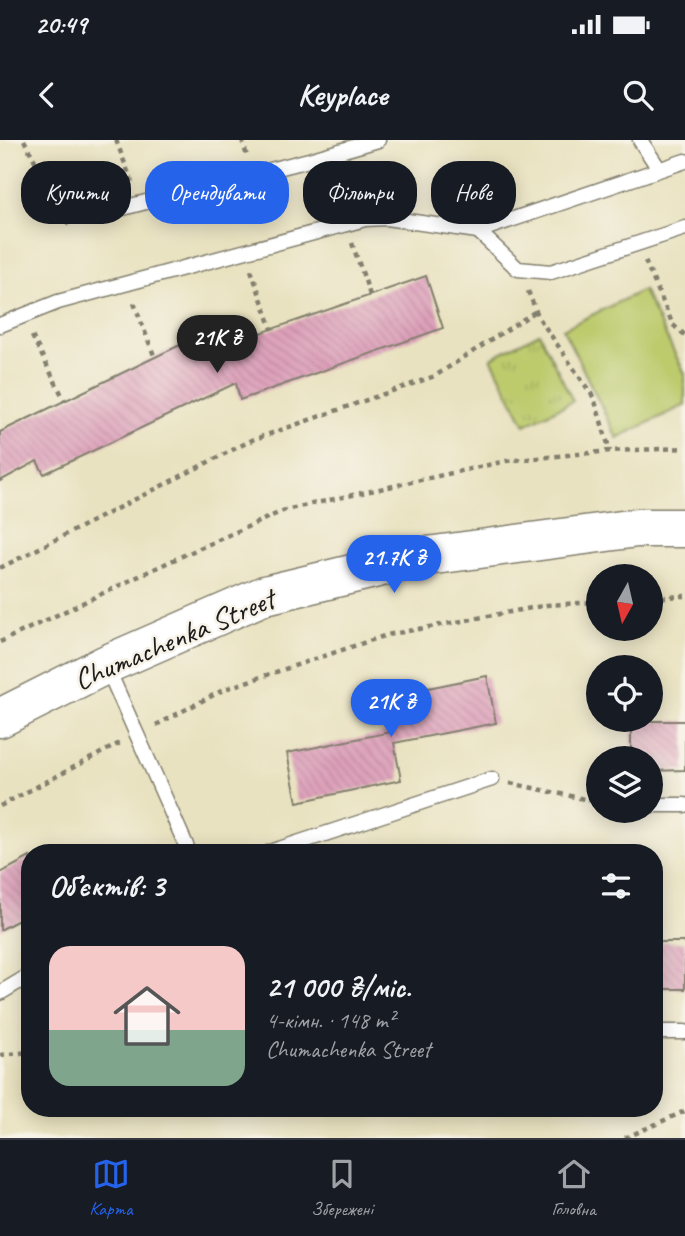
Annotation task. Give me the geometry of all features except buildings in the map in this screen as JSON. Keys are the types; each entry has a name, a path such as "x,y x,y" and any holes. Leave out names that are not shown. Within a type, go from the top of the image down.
{"street":[{"name":"Chumachenka Street","path":"0,718 106,665 265,595 427,556 637,528 685,528"}],"lane":[{"path":"131,206 378,140"},
{"path":"640,140 659,169"},
{"path":"417,222 478,231 685,161"},
{"path":"0,325 58,302 345,224"},
{"path":"478,231 518,269 551,272 685,228"},
{"path":"106,665 185,844"},
{"path":"294,844 492,779"},
{"path":"663,805 685,805"},
{"path":"0,993 21,980"},
{"path":"663,1032 685,1031"}],"path":[{"path":"24,140 35,161"},
{"path":"116,140 140,203"},
{"path":"342,150 346,161"},
{"path":"345,224 370,295"},
{"path":"638,244 673,325 685,335"},
{"path":"244,250 272,329"},
{"path":"518,269 536,311 594,398 610,450"},
{"path":"127,282 155,358"},
{"path":"0,568 251,440 435,376 536,311"},
{"path":"22,315 65,401"},
{"path":"0,642 285,510 506,461 610,450 685,448"},
{"path":"663,597 685,596"},
{"path":"0,806 225,689 387,635 547,605 586,603"},
{"path":"492,779 586,799"},
{"path":"0,1055 21,1053"},
{"path":"625,1138 685,1111"}],"green space":[{"path":"643,290 685,374 685,405 617,438 563,329"},
{"path":"539,333 573,401 525,425 491,358"}]}
